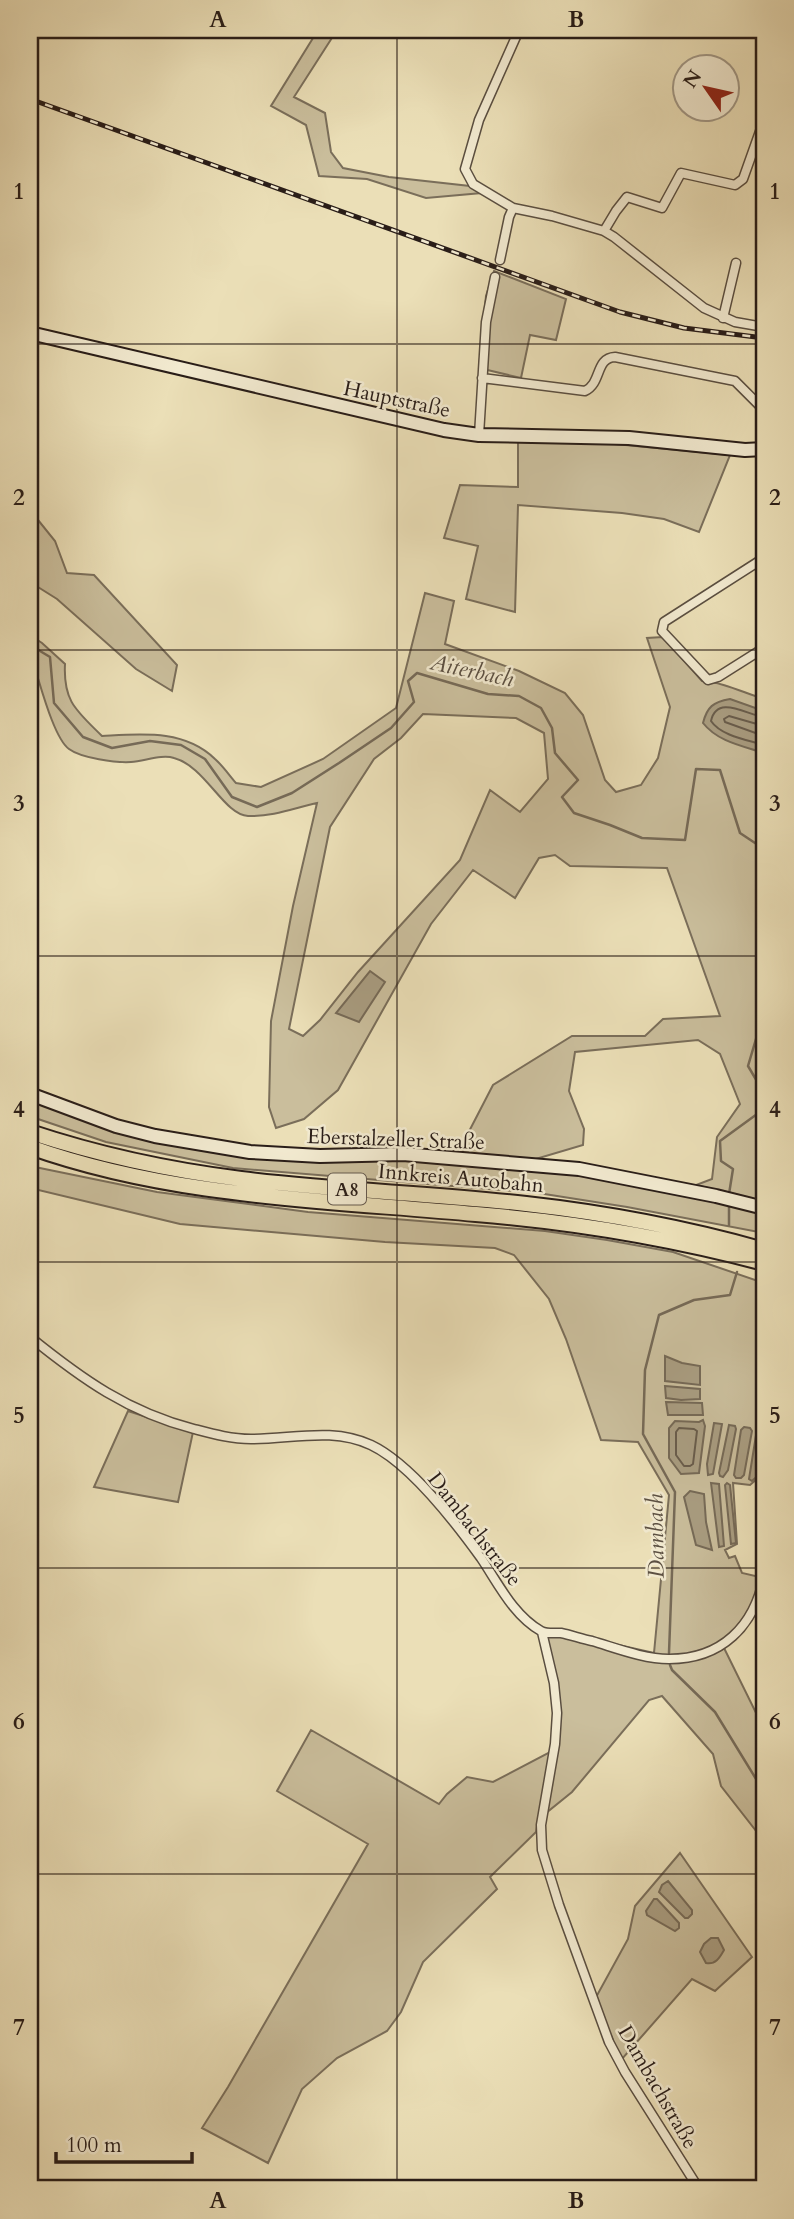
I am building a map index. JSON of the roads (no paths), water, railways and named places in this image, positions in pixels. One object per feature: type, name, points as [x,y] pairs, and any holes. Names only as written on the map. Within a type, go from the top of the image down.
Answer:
[{"type":"highway","name":"Innkreis Autobahn","points":[[30,1132],[104,1154],[190,1172],[287,1184],[471,1198],[579,1210],[677,1228],[764,1250]]},
{"type":"highway","name":"Innkreis Autobahn","points":[[30,1147],[121,1174],[191,1187],[569,1224],[665,1240],[764,1264]]},
{"type":"street","points":[[519,30],[479,120],[466,169],[473,184],[513,208],[604,231],[654,267],[697,303],[723,318],[764,327]]},
{"type":"street","points":[[604,231],[627,197],[662,208],[681,173],[735,185],[740,183],[764,120]]},
{"type":"street","points":[[500,260],[513,208]]},
{"type":"street","points":[[723,318],[736,263]]},
{"type":"street","points":[[479,435],[487,313],[495,277]]},
{"type":"street","name":"Hauptstraße","points":[[30,333],[413,424],[479,435],[629,438],[745,450],[764,449]]},
{"type":"street","points":[[482,378],[585,391],[594,384],[602,362],[606,358],[615,357],[735,381],[764,410]]},
{"type":"street","points":[[764,558],[664,622],[662,631],[708,680],[718,677],[764,648]]},
{"type":"street","name":"Eberstalzeller Straße","points":[[30,1094],[116,1126],[155,1136],[250,1152],[320,1156],[403,1154],[579,1168],[764,1208]]},
{"type":"street","name":"Dambachstraße","points":[[30,1337],[68,1368],[155,1418],[232,1438],[341,1435],[382,1451],[400,1465],[446,1513],[510,1603],[542,1632],[554,1683],[557,1713],[555,1744],[541,1825],[542,1850],[609,2042],[699,2189]]},
{"type":"street","points":[[542,1632],[563,1634],[668,1659],[686,1657],[704,1652],[741,1630],[751,1616],[761,1593],[764,1577]]},
{"type":"water","points":[[730,699],[764,711],[764,753],[723,739],[703,723],[712,706]]},
{"type":"water","points":[[370,971],[385,982],[359,1022],[336,1013]]},
{"type":"water","points":[[665,1356],[700,1366],[700,1385],[665,1381]]},
{"type":"water","points":[[665,1386],[700,1389],[700,1399],[666,1398]]},
{"type":"water","points":[[666,1402],[702,1403],[703,1415],[668,1415]]},
{"type":"water","points":[[703,1420],[705,1426],[699,1473],[681,1474],[669,1458],[669,1428],[675,1421]]},
{"type":"water","points":[[714,1423],[722,1424],[713,1474],[708,1475],[707,1464]]},
{"type":"water","points":[[729,1425],[735,1426],[736,1429],[728,1470],[723,1477],[719,1473]]},
{"type":"water","points":[[744,1427],[752,1431],[744,1475],[736,1478],[734,1475],[741,1430]]},
{"type":"water","points":[[757,1429],[764,1430],[764,1470],[752,1481],[749,1479]]},
{"type":"water","points":[[711,1483],[719,1484],[724,1546],[719,1547]]},
{"type":"water","points":[[725,1485],[730,1485],[736,1543],[731,1544]]},
{"type":"water","points":[[690,1491],[704,1494],[712,1550],[696,1545],[684,1497]]},
{"type":"water","points":[[668,1881],[692,1910],[688,1918],[659,1892],[662,1885]]},
{"type":"water","points":[[654,1899],[679,1923],[679,1928],[675,1931],[647,1915],[646,1911]]},
{"type":"water","points":[[711,1938],[718,1938],[724,1950],[715,1962],[706,1963],[700,1952]]},
{"type":"waterway","name":"Aiterbach","points":[[30,645],[50,657],[54,703],[83,737],[112,748],[150,741],[181,745],[205,759],[232,797],[257,807],[292,793],[391,728],[414,702],[408,681],[417,673],[488,694],[519,696],[541,708],[552,728],[555,753],[578,780],[562,797],[574,813],[642,838],[685,840],[696,769],[720,770],[740,833],[764,849]]},
{"type":"waterway","name":"Dambach","points":[[764,1012],[748,1066],[764,1093]]},
{"type":"waterway","name":"Dambach","points":[[729,1194],[733,1169],[721,1161],[720,1141],[764,1109]]},
{"type":"waterway","name":"Dambach","points":[[729,1204],[729,1225]]},
{"type":"waterway","name":"Dambach","points":[[669,1653],[675,1492],[643,1434],[645,1370],[659,1315],[694,1300],[730,1295],[737,1272]]},
{"type":"waterway","name":"Dambach","points":[[670,1665],[715,1712],[764,1792]]},
{"type":"railway","points":[[30,99],[620,312],[684,328],[764,338]]}]
